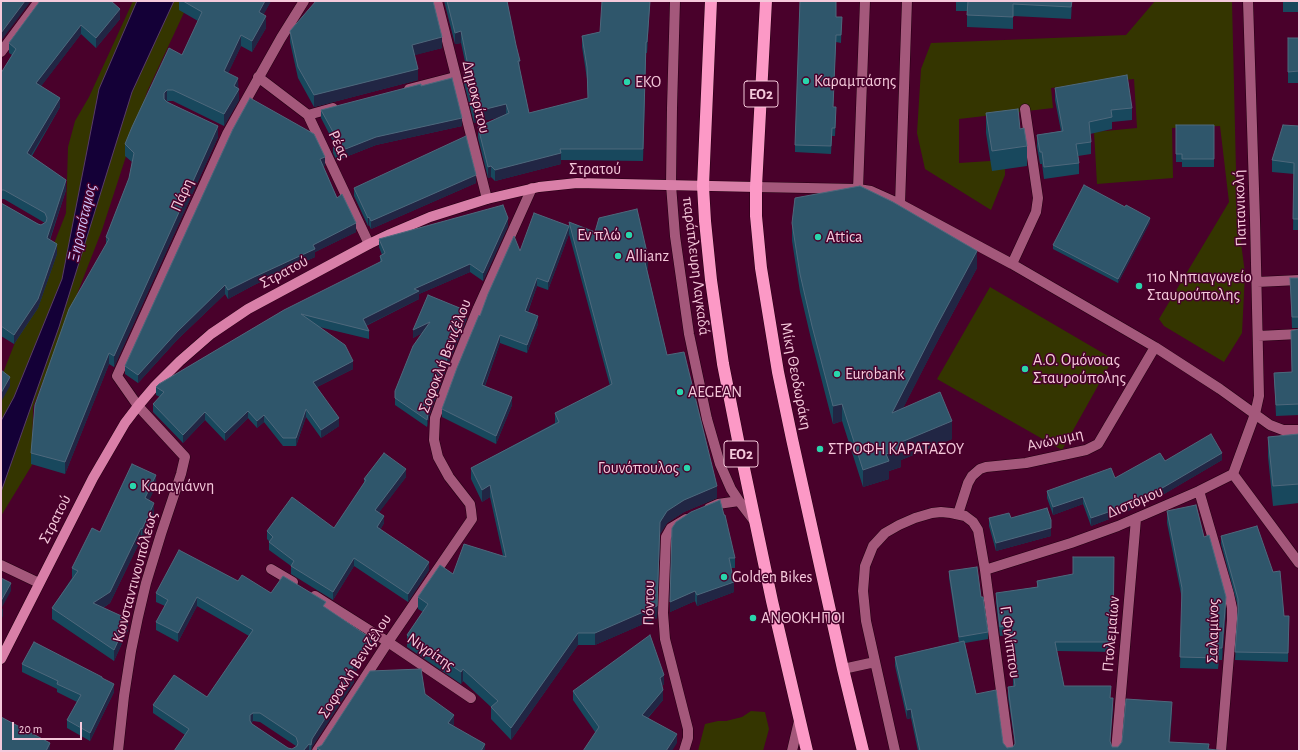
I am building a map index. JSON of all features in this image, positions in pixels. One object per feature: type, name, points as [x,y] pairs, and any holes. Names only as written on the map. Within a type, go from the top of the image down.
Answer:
[{"type":"highway","name":"ΕΟ2","points":[[711,1],[703,186],[707,250],[722,364],[755,522],[807,751]]},
{"type":"highway","name":"Μίκη Θεοδωράκη","points":[[766,1],[756,187],[756,216],[761,268],[778,372],[843,669],[863,751]]},
{"type":"main road","name":"Στρατού","points":[[1,659],[92,478],[115,439],[138,406],[180,361],[227,322],[277,293],[369,244],[430,217],[487,199],[532,188],[556,184],[578,183],[756,187]]},
{"type":"street","points":[[1,52],[39,1]]},
{"type":"street","name":"Πάρη","points":[[138,406],[117,376],[223,132],[304,1]]},
{"type":"street","name":"Δημοκρίτου","points":[[437,1],[487,199]]},
{"type":"street","name":"παράπλευρη Λαγκαδά","points":[[675,1],[671,185],[675,236],[691,342],[713,444],[725,477],[739,501],[755,522]]},
{"type":"street","points":[[858,189],[865,1]]},
{"type":"street","points":[[900,204],[907,1]]},
{"type":"street","name":"Παπανικολή","points":[[1248,1],[1258,336],[1259,396],[1255,414]]},
{"type":"street","name":"Ρέας","points":[[258,77],[308,115],[369,244]]},
{"type":"street","points":[[396,92],[455,77]]},
{"type":"street","points":[[308,115],[345,105]]},
{"type":"street","points":[[1012,264],[1036,212],[1038,198],[1025,109]]},
{"type":"street","points":[[756,187],[858,189],[871,192],[900,204],[1012,264],[1155,347],[1220,389],[1270,425],[1283,430],[1299,430]]},
{"type":"street","name":"Σοφοκλή Βενιζέλου","points":[[317,751],[388,642],[472,519],[470,504],[449,477],[438,457],[434,440],[435,418],[475,316],[532,188]]},
{"type":"street","points":[[1257,282],[1299,280]]},
{"type":"street","points":[[1258,336],[1299,334]]},
{"type":"street","name":"Ανώνυμη","points":[[958,514],[968,484],[972,476],[980,469],[986,467],[1026,463],[1086,450],[1098,444],[1155,347]]},
{"type":"street","name":"Κωνσταντινουπόλεως","points":[[118,751],[125,688],[138,617],[150,569],[181,474],[185,456],[138,406]]},
{"type":"street","points":[[1255,414],[1233,474],[1299,563]]},
{"type":"street","name":"Διστόμου","points":[[985,570],[1071,543],[1136,519],[1233,474]]},
{"type":"street","name":"Σαλαμίνος","points":[[1199,490],[1232,608],[1221,751]]},
{"type":"street","name":"Πόντου","points":[[684,751],[688,738],[688,729],[664,639],[663,629],[667,534],[671,528],[697,513],[718,504],[739,501]]},
{"type":"street","points":[[896,751],[868,635],[863,591],[865,566],[873,546],[885,533],[899,525],[915,518],[936,513],[951,512],[958,514]]},
{"type":"street","name":"Γ. Φιλίππου","points":[[958,514],[965,516],[974,522],[980,538],[1009,751]]},
{"type":"street","name":"Πτολεμαίων","points":[[1116,751],[1136,519]]},
{"type":"street","points":[[1,565],[39,583]]},
{"type":"street","name":"Νιγρίτης","points":[[271,569],[388,642],[471,698]]},
{"type":"street","points":[[843,669],[874,662]]},
{"type":"street","points":[[792,751],[800,719]]},
{"type":"shaded area","points":[[133,1],[197,1],[188,4],[147,92],[102,230],[33,407],[32,465],[1,516],[1,378],[66,213],[68,147],[75,121],[89,97]]},
{"type":"shaded area","points":[[1155,1],[1232,1],[1237,213],[1245,273],[1242,333],[1224,362],[1164,326],[1159,319],[1229,202],[1220,126],[1172,128],[1173,178],[1097,184],[1094,132],[1137,128],[1134,79],[1051,88],[1053,108],[959,119],[959,163],[1005,160],[1005,175],[991,210],[925,169],[917,133],[921,69],[931,43],[1126,35]]},
{"type":"shaded area","name":"Α.Ο. Ομόνοιας Σταυρούπολης","points":[[990,287],[1113,359],[1062,450],[937,379]]},
{"type":"shaded area","points":[[751,711],[765,712],[769,729],[763,751],[698,751],[705,724],[742,717]]},
{"type":"water","name":"Ξηροπόταμος","points":[[137,1],[174,1],[132,92],[59,327],[1,492],[1,421],[14,397],[62,279],[99,89]]},
{"type":"building","points":[[1,1],[25,1],[1,33]]},
{"type":"building","points":[[40,1],[111,1],[120,9],[96,38],[81,25],[36,83],[60,98],[27,153],[66,180],[47,238],[57,244],[38,299],[14,335],[1,326],[1,203],[41,225],[46,222],[47,218],[45,213],[4,190],[1,190],[1,73],[16,49],[9,43]]},
{"type":"building","points":[[183,1],[265,1],[259,12],[266,16],[252,41],[241,35],[224,71],[238,78],[234,86],[239,89],[224,114],[173,90],[167,90],[164,93],[164,99],[167,102],[218,126],[114,356],[109,353],[65,462],[31,453],[35,405],[69,309],[109,239],[106,237],[129,178],[134,153],[125,144],[169,48],[182,55],[202,12]]},
{"type":"building","points":[[316,1],[433,1],[442,37],[412,45],[418,69],[314,95],[298,67],[290,31]]},
{"type":"building","points":[[447,1],[507,1],[529,113],[588,98],[587,67],[582,36],[600,32],[602,1],[650,1],[646,42],[643,149],[560,149],[561,153],[495,170],[491,166],[488,167],[478,127],[509,113],[506,104],[474,112],[464,72],[469,71],[461,31],[455,33]]},
{"type":"building","points":[[800,1],[836,1],[836,17],[842,17],[841,35],[836,35],[833,107],[836,107],[835,128],[832,128],[831,146],[795,145]]},
{"type":"building","points":[[968,1],[1072,1],[1071,7],[1013,4],[1013,17],[967,15]]},
{"type":"building","points":[[1288,38],[1299,38],[1299,71],[1288,72]]},
{"type":"building","points":[[1127,75],[1132,108],[1111,110],[1112,117],[1089,122],[1091,142],[1076,144],[1079,163],[1044,167],[1042,152],[1040,152],[1037,135],[1063,131],[1055,88]]},
{"type":"building","points":[[452,78],[462,118],[376,137],[343,150],[321,110],[421,84],[421,86]]},
{"type":"building","points":[[250,98],[314,134],[325,157],[320,159],[337,198],[342,194],[356,223],[313,245],[315,249],[228,290],[225,285],[177,332],[138,375],[125,366],[233,129]]},
{"type":"building","points":[[1018,109],[1020,129],[1024,128],[1027,146],[992,151],[986,113]]},
{"type":"building","points":[[1176,125],[1214,125],[1214,159],[1182,159],[1182,154],[1176,154]]},
{"type":"building","points":[[1283,125],[1299,126],[1299,219],[1293,219],[1294,163],[1272,160]]},
{"type":"building","points":[[466,136],[476,175],[371,221],[369,217],[368,218],[354,188]]},
{"type":"building","points":[[333,145],[342,150],[337,153]]},
{"type":"building","points":[[1084,185],[1125,207],[1126,205],[1150,218],[1118,279],[1053,245]]},
{"type":"building","points":[[860,186],[893,202],[977,251],[892,413],[940,392],[952,421],[899,443],[901,450],[886,454],[889,461],[863,470],[842,404],[833,406],[800,274],[792,223],[795,198]]},
{"type":"building","points":[[503,205],[508,218],[483,273],[470,264],[414,289],[419,291],[363,319],[369,331],[301,314],[345,345],[353,361],[313,382],[339,418],[321,430],[306,409],[296,438],[283,438],[264,415],[257,421],[248,411],[225,433],[205,412],[183,435],[153,404],[164,392],[156,387],[159,384],[284,310],[382,261],[380,256],[385,253],[379,239]]},
{"type":"building","points":[[637,209],[648,257],[644,258],[667,355],[684,352],[717,486],[684,500],[667,511],[660,522],[657,606],[595,633],[578,633],[511,728],[491,707],[498,701],[463,669],[461,672],[407,635],[428,604],[418,597],[440,565],[453,574],[464,544],[506,557],[490,485],[482,490],[471,468],[559,422],[555,413],[612,384],[569,222],[595,232],[599,218]]},
{"type":"building","points":[[534,213],[569,226],[548,282],[537,278],[525,311],[538,316],[527,345],[500,335],[482,385],[512,397],[496,436],[442,409],[479,315],[480,316],[488,294],[514,236],[520,251]]},
{"type":"building","points":[[1290,278],[1299,278],[1299,317],[1292,317]]},
{"type":"building","points":[[428,295],[467,311],[445,364],[429,408],[427,420],[395,398],[395,391],[413,346],[430,322],[413,330]]},
{"type":"building","points":[[1299,329],[1299,404],[1276,405],[1274,373],[1292,372],[1291,331]]},
{"type":"building","points":[[1,370],[10,377],[1,393]]},
{"type":"building","points":[[1211,434],[1222,453],[1164,487],[1117,509],[1091,518],[1083,497],[1053,507],[1047,491],[1111,468],[1115,478],[1160,453],[1165,461]]},
{"type":"building","points":[[1299,434],[1299,484],[1273,486],[1268,437]]},
{"type":"building","points":[[384,453],[406,469],[375,510],[384,516],[377,527],[429,562],[408,594],[354,558],[333,592],[291,566],[294,561],[269,542],[273,537],[267,531],[292,497],[334,528],[366,480],[364,479]]},
{"type":"building","points":[[132,464],[156,475],[145,498],[154,503],[110,592],[93,603],[128,619],[114,650],[52,608],[78,571],[72,568],[92,528],[100,532]]},
{"type":"building","points":[[720,500],[735,558],[729,558],[734,582],[697,595],[695,591],[670,602],[672,528],[676,522],[691,512]]},
{"type":"building","points":[[1196,505],[1204,537],[1209,535],[1226,597],[1222,648],[1219,648],[1218,658],[1180,657],[1182,588],[1167,511]]},
{"type":"building","points":[[1047,508],[1051,520],[1051,528],[996,543],[989,518],[1009,513],[1011,518]]},
{"type":"building","points":[[1257,526],[1273,572],[1280,571],[1284,616],[1289,616],[1288,653],[1235,652],[1238,599],[1221,536]]},
{"type":"building","points":[[179,550],[238,581],[242,575],[271,593],[283,576],[326,602],[323,606],[372,639],[349,673],[354,673],[312,739],[311,745],[309,744],[303,751],[174,751],[189,729],[153,705],[174,675],[207,697],[253,630],[197,597],[178,633],[156,622],[168,600],[156,593]],"holes":[[[253,713],[260,713],[296,737],[298,743],[297,746],[292,749],[288,748],[252,724],[250,721],[250,715]]]},
{"type":"building","points":[[1073,557],[1114,557],[1113,642],[1055,642],[1064,686],[1111,686],[1110,698],[1113,698],[1110,741],[1112,747],[1118,747],[1122,742],[1126,699],[1172,702],[1169,742],[1209,744],[1208,749],[1226,751],[920,751],[911,709],[907,710],[895,657],[964,641],[976,694],[996,690],[1003,743],[1007,748],[1013,747],[1015,741],[1008,687],[1015,686],[1013,671],[1016,671],[1009,625],[1000,627],[996,593],[1038,587],[1037,581],[1073,574]]},
{"type":"building","points":[[977,567],[988,632],[959,637],[949,571]]},
{"type":"building","points":[[1,578],[11,583],[1,601]]},
{"type":"building","points":[[650,635],[664,675],[660,678],[663,690],[642,715],[677,734],[666,751],[583,751],[599,727],[573,691]]},
{"type":"building","points":[[34,642],[114,684],[90,733],[67,720],[81,695],[57,684],[58,681],[22,664]]},
{"type":"building","points":[[421,669],[425,694],[454,715],[448,723],[485,744],[481,751],[322,751],[317,748],[322,745],[370,671]]},
{"type":"building","points":[[1,717],[50,743],[46,751],[1,751]]},
{"type":"place","name":"Καραμπάσης","points":[[806,81]]},
{"type":"place","name":"EKO","points":[[627,82]]},
{"type":"place","name":"Εν πλώ","points":[[629,235]]},
{"type":"place","name":"Attica","points":[[818,237]]},
{"type":"place","name":"Allianz","points":[[618,256]]},
{"type":"place","name":"11ο Νηπιαγωγείο Σταυρούπολης","points":[[1139,286]]},
{"type":"place","name":"Α.Ο. Ομόνοιας Σταυρούπολης","points":[[1025,369]]},
{"type":"place","name":"Eurobank","points":[[837,374]]},
{"type":"place","name":"AEGEAN","points":[[680,392]]},
{"type":"place","name":"ΣΤΡΟΦΗ ΚΑΡΑΤΑΣΟΥ","points":[[820,449]]},
{"type":"place","name":"Γουνόπουλος","points":[[687,468]]},
{"type":"place","name":"Καραγιάννη","points":[[133,486]]},
{"type":"place","name":"Golden Bikes","points":[[724,577]]},
{"type":"place","name":"ΑΝΘΟΚΗΠΟΙ","points":[[753,618]]}]
